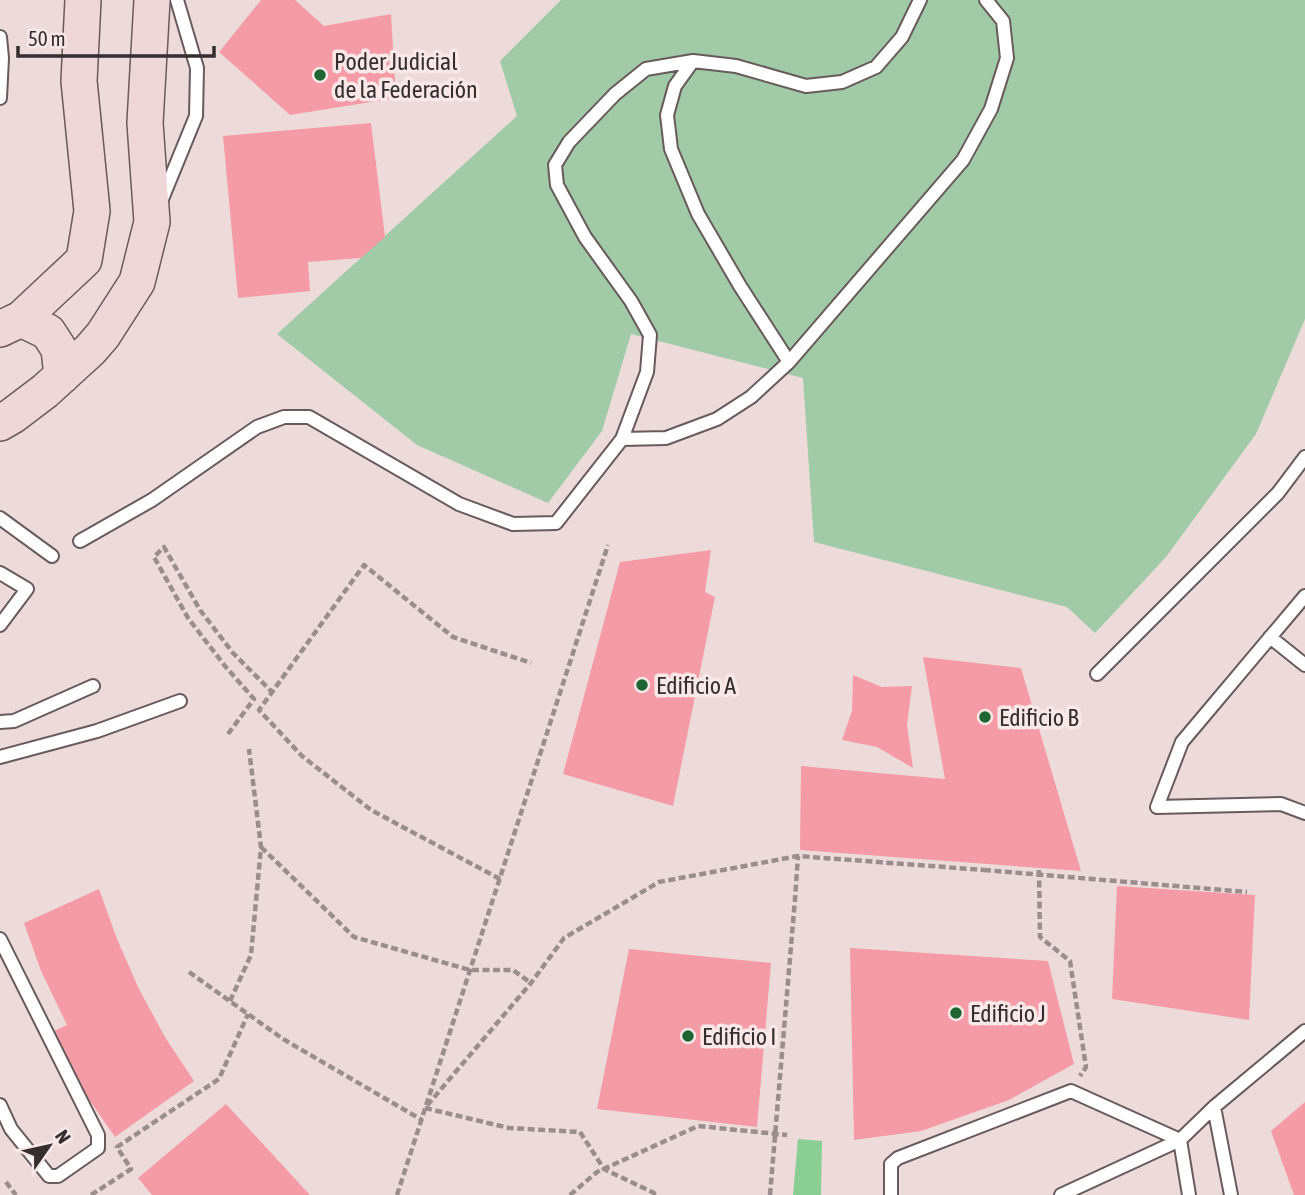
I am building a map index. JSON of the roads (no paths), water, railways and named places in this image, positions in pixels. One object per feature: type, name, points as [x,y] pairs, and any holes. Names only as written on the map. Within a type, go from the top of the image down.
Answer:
[{"type":"street","points":[[11,324],[84,260],[92,211],[79,81],[83,0]]},
{"type":"street","points":[[0,423],[45,391],[103,335],[137,282],[152,222],[145,124],[152,0]]},
{"type":"street","points":[[11,324],[48,332],[59,349],[62,376]]},
{"type":"lane","points":[[152,222],[196,116],[197,68],[177,0]]},
{"type":"lane","points":[[80,541],[152,500],[257,427],[284,417],[309,417],[458,504],[513,524],[556,523],[622,439],[648,372],[650,335],[631,301],[585,237],[557,186],[555,165],[569,142],[615,94],[646,69],[693,61],[736,66],[806,86],[842,82],[876,66],[902,37],[920,0]]},
{"type":"lane","points":[[622,439],[666,438],[717,419],[751,397],[789,362],[963,160],[991,109],[1007,58],[1003,21],[986,0]]},
{"type":"lane","points":[[0,37],[0,98]]},
{"type":"lane","points":[[693,61],[675,86],[667,115],[671,149],[698,215],[789,362]]},
{"type":"lane","points":[[1097,674],[1278,493],[1305,457]]},
{"type":"lane","points":[[0,518],[52,556]]},
{"type":"lane","points":[[0,573],[27,589],[0,625]]},
{"type":"lane","points":[[1305,596],[1182,741],[1157,807],[1281,804],[1305,813]]},
{"type":"lane","points":[[1270,637],[1305,665]]},
{"type":"lane","points":[[0,722],[14,721],[93,686]]},
{"type":"lane","points":[[0,757],[97,731],[180,701]]},
{"type":"lane","points":[[0,939],[97,1135],[98,1148],[58,1176],[50,1176],[10,1129],[0,1105]]},
{"type":"lane","points":[[1061,1195],[1180,1140],[1214,1107],[1305,1031]]},
{"type":"lane","points":[[891,1195],[891,1164],[898,1158],[1071,1091],[1180,1140]]},
{"type":"lane","points":[[1214,1107],[1231,1195]]},
{"type":"lane","points":[[1180,1140],[1189,1195]]},
{"type":"place","name":"Poder Judicial de la Federación","points":[[320,75]]},
{"type":"place","name":"Edificio A","points":[[642,685]]},
{"type":"place","name":"Edificio B","points":[[985,717]]},
{"type":"place","name":"Edificio J","points":[[956,1013]]},
{"type":"place","name":"Edificio I","points":[[688,1036]]}]
